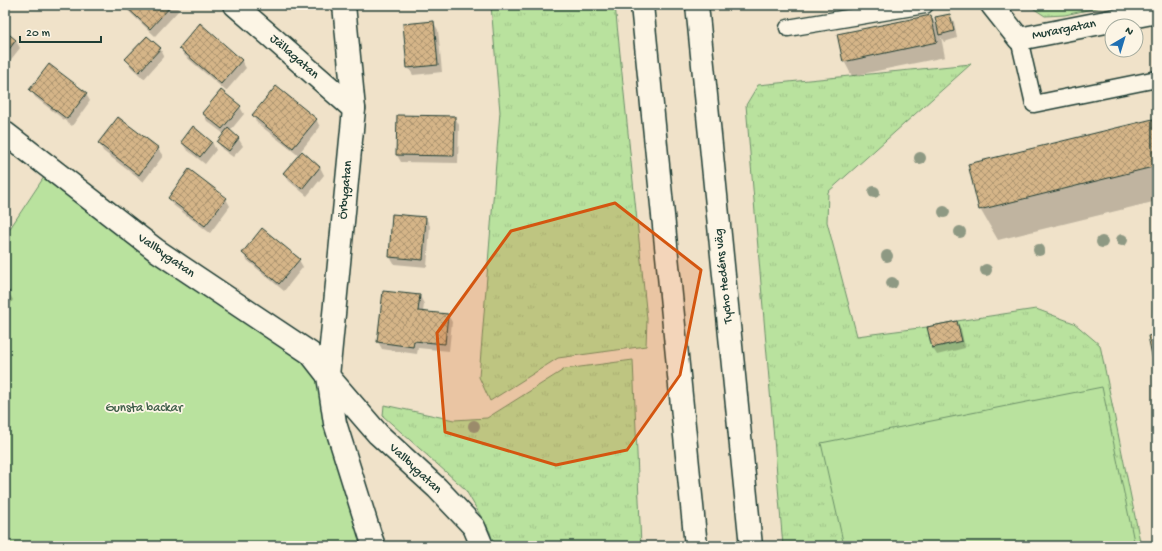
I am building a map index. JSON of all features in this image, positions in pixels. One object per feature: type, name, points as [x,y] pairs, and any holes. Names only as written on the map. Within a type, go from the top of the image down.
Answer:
[{"type":"street","name":"Jällagatan","points":[[235,5],[354,109]]},
{"type":"street","name":"Örbygatan","points":[[328,376],[354,109],[344,5]]},
{"type":"street","points":[[642,5],[696,546]]},
{"type":"street","name":"Tycho Hedéns väg","points":[[697,5],[751,546]]},
{"type":"street","points":[[992,5],[1019,39]]},
{"type":"street","name":"Murargatan","points":[[1019,39],[1157,12]]},
{"type":"street","name":"Vallbygatan","points":[[5,133],[156,250],[310,353],[378,434],[437,488],[474,527],[482,546]]},
{"type":"street","name":"Vallbygatan","points":[[328,376],[335,423],[370,538],[374,546]]},
{"type":"lane","points":[[788,28],[925,5]]},
{"type":"lane","points":[[1019,39],[1034,104],[1157,79]]},
{"type":"highlighted area","points":[[615,203],[701,270],[680,375],[627,450],[556,465],[445,432],[437,333],[511,231]]},
{"type":"green space","points":[[491,5],[615,5],[647,319],[646,346],[558,358],[490,401],[479,377],[500,112]]},
{"type":"green space","points":[[1028,5],[1110,5],[1065,15],[1045,16]]},
{"type":"green space","points":[[971,64],[828,192],[827,222],[857,336],[927,327],[1036,309],[1074,323],[1100,345],[1141,546],[783,546],[746,105],[758,85]]},
{"type":"green space","name":"Gunsta backar","points":[[50,168],[310,353],[374,546],[5,546],[5,236]]},
{"type":"green space","points":[[633,360],[641,546],[494,546],[490,532],[465,489],[383,416],[384,405],[454,420],[487,418],[565,369]]},
{"type":"green space","points":[[1102,387],[1135,546],[844,546],[821,443]]},
{"type":"building","points":[[124,5],[172,5],[150,29]]},
{"type":"building","points":[[950,14],[954,31],[939,35],[935,17]]},
{"type":"building","points":[[931,15],[937,42],[843,62],[837,34]]},
{"type":"building","points":[[434,21],[438,65],[407,68],[403,24]]},
{"type":"building","points":[[200,23],[242,60],[221,84],[179,48]]},
{"type":"building","points":[[5,31],[16,40],[5,55]]},
{"type":"building","points":[[147,36],[161,48],[139,72],[125,59]]},
{"type":"building","points":[[49,64],[87,93],[67,119],[29,90]]},
{"type":"building","points":[[276,86],[317,119],[293,148],[252,115]]},
{"type":"building","points":[[221,90],[241,106],[222,129],[202,113]]},
{"type":"building","points":[[397,115],[455,116],[454,156],[396,155]]},
{"type":"building","points":[[118,117],[159,148],[139,175],[98,143]]},
{"type":"building","points":[[1157,118],[1157,166],[979,210],[968,164]]},
{"type":"building","points":[[193,126],[212,142],[200,157],[181,142]]},
{"type":"building","points":[[228,128],[239,138],[229,151],[217,142]]},
{"type":"building","points":[[302,151],[320,167],[302,189],[283,173]]},
{"type":"building","points":[[189,169],[227,198],[205,226],[168,198]]},
{"type":"building","points":[[392,214],[426,217],[423,260],[389,257]]},
{"type":"building","points":[[262,228],[300,259],[279,284],[242,253]]},
{"type":"building","points":[[5,288],[10,292],[5,299]]},
{"type":"building","points":[[383,291],[420,295],[418,311],[448,314],[445,344],[414,341],[413,347],[377,342]]},
{"type":"building","points":[[957,321],[962,341],[932,348],[927,327]]},
{"type":"building","points":[[1157,334],[1157,380],[1148,336]]}]
